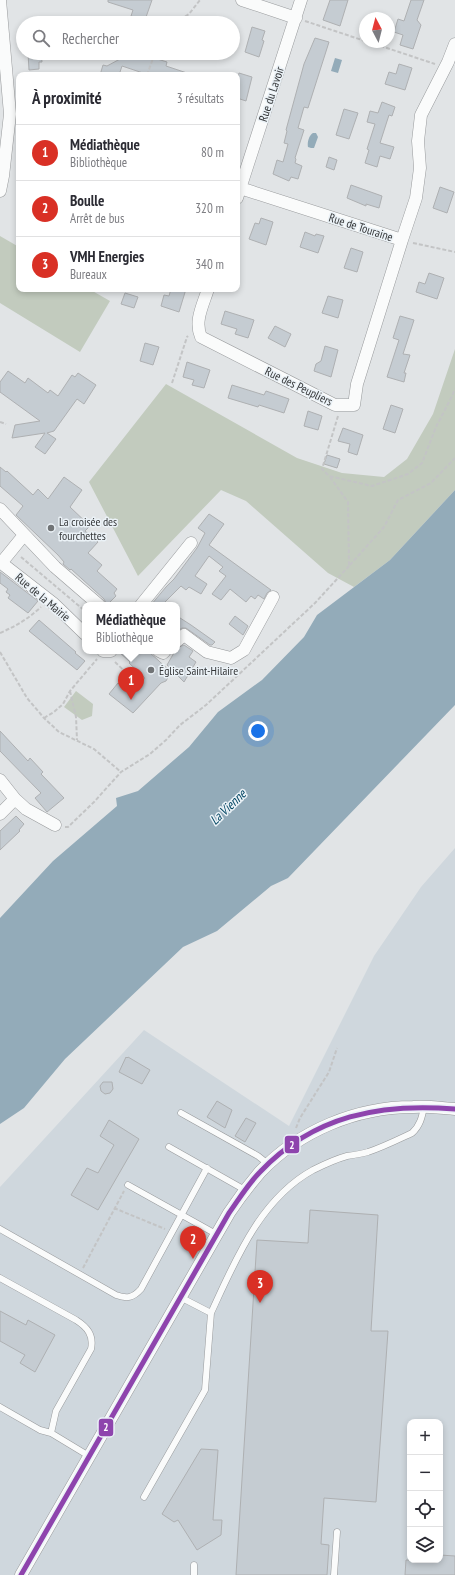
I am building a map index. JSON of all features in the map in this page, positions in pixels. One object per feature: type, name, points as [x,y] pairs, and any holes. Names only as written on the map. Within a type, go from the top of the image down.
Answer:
[{"type":"street","points":[[242,0],[296,18]]},
{"type":"street","name":"Rue du Lavoir","points":[[240,185],[301,0]]},
{"type":"street","points":[[0,4],[15,115],[0,191]]},
{"type":"street","name":"Rue de Touraine","points":[[240,192],[402,240],[416,198],[420,168],[418,141],[421,115],[455,44]]},
{"type":"street","name":"Rue des Peupliers","points":[[198,330],[201,337],[335,405],[354,405],[357,384],[402,240]]},
{"type":"street","points":[[198,330],[198,321],[207,292]]},
{"type":"street","points":[[0,509],[56,567],[96,602]]},
{"type":"street","points":[[1,562],[24,535]]},
{"type":"street","points":[[143,602],[191,544]]},
{"type":"street","name":"Rue de la Mairie","points":[[1,562],[48,599],[82,631]]},
{"type":"street","points":[[180,638],[184,635],[207,652],[231,658],[244,650],[273,597]]},
{"type":"street","points":[[0,780],[26,809],[55,826]]},
{"type":"street","points":[[0,814],[16,799]]},
{"type":"street","points":[[21,1575],[229,1212],[245,1190],[268,1164],[297,1141],[333,1123],[357,1114],[384,1109],[413,1107],[455,1109]]},
{"type":"lane","points":[[144,1497],[205,1390],[211,1313],[229,1273],[251,1234],[272,1203],[292,1184],[314,1170],[345,1157],[367,1152],[412,1132],[421,1121],[424,1107]]},
{"type":"lane","points":[[181,1113],[258,1156],[268,1164]]},
{"type":"lane","points":[[169,1147],[245,1190]]},
{"type":"lane","points":[[0,1229],[116,1295],[130,1298],[141,1289],[207,1168]]},
{"type":"lane","points":[[128,1185],[216,1234]]},
{"type":"lane","points":[[0,1278],[76,1320],[86,1327],[93,1342],[91,1349],[56,1411],[51,1433]]},
{"type":"lane","points":[[180,1297],[211,1313]]},
{"type":"lane","points":[[0,1408],[40,1430],[51,1433],[89,1456]]},
{"type":"lane","points":[[334,1575],[338,1532]]},
{"type":"lane","points":[[194,1565],[194,1575]]},
{"type":"path","points":[[186,16],[200,0]]},
{"type":"path","points":[[296,18],[359,39]]},
{"type":"path","points":[[387,48],[445,67]]},
{"type":"path","points":[[148,72],[152,60]]},
{"type":"path","points":[[402,240],[455,252]]},
{"type":"path","points":[[172,383],[187,337],[198,330]]},
{"type":"path","points":[[329,476],[372,486],[408,474],[422,463],[436,427],[455,389]]},
{"type":"path","points":[[342,405],[322,469],[348,502],[349,566]]},
{"type":"path","points":[[0,422],[6,424]]},
{"type":"path","points":[[55,826],[62,828],[68,827],[94,802],[120,772],[150,754],[180,725],[206,705],[315,604],[384,527],[398,500],[431,483],[455,458]]},
{"type":"path","points":[[12,549],[82,608]]},
{"type":"path","points":[[0,633],[17,626],[27,619],[48,599]]},
{"type":"path","points":[[0,652],[27,698],[44,718],[59,732],[94,749],[120,772]]},
{"type":"path","points":[[44,718],[63,704],[70,690],[100,654]]},
{"type":"path","points":[[106,654],[136,682]]},
{"type":"path","points":[[70,690],[76,717],[77,740]]},
{"type":"path","points":[[297,1141],[296,1126],[329,1072],[337,1048]]},
{"type":"path","points":[[80,1274],[114,1208],[128,1185]]},
{"type":"path","points":[[114,1208],[172,1232]]},
{"type":"shaded area","points":[[0,236],[16,245],[16,292],[94,292],[110,301],[80,352],[0,303]]},
{"type":"shaded area","points":[[455,349],[455,490],[390,560],[354,587],[328,573],[246,501],[221,490],[138,576],[89,482],[166,384],[297,458],[342,473],[384,477],[407,459],[433,414]]},
{"type":"shaded area","points":[[76,691],[93,704],[92,716],[82,720],[64,707]]},
{"type":"shaded area","points":[[455,848],[455,1575],[0,1575],[0,1187],[144,1030],[289,1126],[374,956],[421,887]]},
{"type":"water","points":[[335,58],[342,60],[338,73],[331,71]]},
{"type":"water","points":[[313,133],[316,133],[318,137],[314,148],[311,148],[308,147],[308,143],[309,137]]},
{"type":"water","name":"La Vienne","points":[[455,490],[455,705],[288,878],[271,886],[217,931],[183,947],[65,1059],[24,1108],[0,1124],[0,918],[53,861],[117,806],[116,798],[138,791],[189,747],[218,712],[262,680],[304,637],[317,615],[390,560]]},
{"type":"building","points":[[108,0],[152,0],[146,16],[131,16],[133,10],[108,2]]},
{"type":"building","points":[[330,0],[348,0],[340,26],[323,20]]},
{"type":"building","points":[[411,0],[424,0],[417,20],[421,25],[413,49],[400,45],[403,35],[395,32],[398,19],[404,21]]},
{"type":"building","points":[[252,27],[265,31],[262,40],[264,41],[259,57],[245,52]]},
{"type":"building","points":[[315,38],[329,42],[308,108],[304,107],[298,128],[304,130],[295,158],[295,163],[302,166],[298,179],[291,177],[289,181],[273,174],[277,160],[283,162],[288,144],[284,143],[286,130],[304,64]]},
{"type":"building","points":[[28,60],[42,60],[42,62],[39,62],[39,69],[29,70]]},
{"type":"building","points":[[118,60],[161,60],[167,62],[166,66],[184,72],[140,72],[122,66],[120,72],[101,72],[103,65],[107,66]]},
{"type":"building","points":[[399,64],[412,68],[405,90],[385,84],[389,72],[396,74]]},
{"type":"building","points":[[240,73],[252,77],[246,101],[240,99]]},
{"type":"building","points":[[382,102],[395,107],[392,116],[389,115],[380,143],[394,147],[390,159],[380,156],[377,167],[365,163],[369,150],[367,149],[375,124],[367,122],[370,111],[378,113]]},
{"type":"building","points":[[344,109],[358,113],[349,139],[336,135]]},
{"type":"building","points":[[329,157],[337,160],[334,170],[326,167]]},
{"type":"building","points":[[351,185],[382,196],[379,208],[366,204],[366,206],[347,198]]},
{"type":"building","points":[[440,187],[454,192],[447,213],[433,208]]},
{"type":"building","points":[[261,218],[273,222],[266,245],[249,239],[255,223],[259,224]]},
{"type":"building","points":[[305,232],[315,236],[316,234],[324,236],[318,253],[300,247]]},
{"type":"building","points":[[351,248],[363,252],[357,272],[344,268]]},
{"type":"building","points":[[429,273],[444,278],[437,299],[416,292],[419,282],[425,284]]},
{"type":"building","points":[[170,292],[185,292],[179,312],[161,306],[164,295],[169,296]]},
{"type":"building","points":[[125,293],[138,297],[134,308],[121,304]]},
{"type":"building","points":[[328,296],[343,300],[338,318],[322,313]]},
{"type":"building","points":[[225,311],[254,320],[248,338],[235,334],[237,329],[221,324]]},
{"type":"building","points":[[400,316],[414,320],[403,354],[410,355],[404,373],[406,373],[404,382],[387,377],[399,340],[393,338]]},
{"type":"building","points":[[275,326],[291,334],[285,347],[268,338]]},
{"type":"building","points":[[145,343],[159,347],[153,365],[140,361]]},
{"type":"building","points":[[325,346],[338,350],[331,377],[314,371],[316,364],[321,361]]},
{"type":"building","points":[[187,362],[210,370],[204,388],[192,385],[194,380],[183,377]]},
{"type":"building","points":[[8,371],[25,383],[28,378],[48,393],[50,390],[58,396],[72,375],[75,377],[78,373],[96,385],[84,404],[77,399],[54,431],[47,433],[56,439],[45,454],[35,447],[45,433],[12,438],[15,425],[40,421],[0,392],[0,382]]},
{"type":"building","points":[[232,385],[264,395],[266,391],[289,399],[284,413],[259,405],[258,407],[228,398]]},
{"type":"building","points":[[391,405],[403,409],[395,433],[383,429]]},
{"type":"building","points":[[308,411],[322,416],[318,430],[304,426]]},
{"type":"building","points":[[343,428],[363,435],[357,455],[348,452],[350,444],[338,441]]},
{"type":"building","points":[[327,455],[340,459],[337,468],[324,464]]},
{"type":"building","points":[[0,467],[6,472],[7,471],[33,495],[38,489],[48,499],[64,477],[82,490],[70,507],[90,526],[85,531],[98,542],[88,553],[102,565],[97,571],[117,589],[114,593],[116,596],[110,602],[106,602],[71,569],[70,570],[63,564],[64,562],[58,555],[16,515],[23,506],[0,486]]},
{"type":"building","points":[[209,514],[224,524],[209,545],[271,590],[267,593],[264,599],[258,595],[255,599],[251,596],[246,602],[230,589],[221,600],[212,594],[226,576],[219,571],[223,567],[209,556],[195,576],[207,584],[201,594],[189,587],[186,590],[181,586],[165,602],[154,602],[174,579],[197,548],[205,533],[198,528]]},
{"type":"building","points":[[0,572],[38,601],[28,613],[8,598],[10,595],[6,592],[8,589],[0,583]]},
{"type":"building","points":[[235,616],[248,626],[243,635],[229,624]]},
{"type":"building","points":[[180,618],[215,642],[210,645],[186,628],[180,629]]},
{"type":"building","points":[[39,620],[85,661],[77,670],[29,631]]},
{"type":"building","points":[[184,645],[193,651],[189,657],[196,662],[184,682],[167,665],[173,654],[180,654],[180,647]]},
{"type":"building","points":[[121,654],[151,654],[171,672],[166,681],[161,683],[133,713],[109,694],[118,683],[130,694],[145,678],[129,663],[130,662]]},
{"type":"building","points":[[0,731],[28,761],[30,758],[43,772],[41,774],[64,798],[47,812],[35,798],[41,793],[0,751]]},
{"type":"building","points":[[16,816],[24,824],[19,830],[20,831],[0,850],[0,831]]},
{"type":"building","points":[[126,1057],[150,1070],[142,1084],[119,1072]]},
{"type":"building","points":[[103,1082],[112,1082],[113,1089],[110,1093],[105,1094],[101,1091],[100,1086]]},
{"type":"building","points":[[217,1101],[232,1110],[225,1128],[207,1117]]},
{"type":"building","points":[[246,1118],[256,1123],[245,1142],[235,1136]]},
{"type":"building","points":[[109,1120],[139,1139],[98,1210],[71,1195],[87,1168],[98,1173],[114,1145],[100,1136]]},
{"type":"building","points":[[310,1210],[378,1215],[371,1331],[388,1331],[376,1502],[324,1498],[321,1544],[329,1545],[327,1575],[236,1575],[257,1240],[308,1243]]},
{"type":"building","points":[[0,1311],[26,1325],[28,1320],[55,1335],[35,1372],[20,1363],[25,1355],[0,1341]]},
{"type":"building","points":[[201,1449],[218,1450],[213,1520],[222,1520],[221,1535],[197,1550],[178,1520],[174,1522],[162,1514]]},
{"type":"building","points":[[443,1555],[455,1556],[455,1575],[405,1575],[406,1560],[407,1563],[443,1563]]},
{"type":"transit line","name":"2","points":[[21,1575],[229,1213],[260,1172],[281,1153],[303,1137],[326,1125],[350,1117],[375,1111],[401,1108],[455,1109]]},
{"type":"place","name":"La croisée des fourchettes","points":[[51,528]]},
{"type":"place","name":"Église Saint-Hilaire","points":[[151,670]]},
{"type":"place","name":"Médiathèque","points":[[131,700]]},
{"type":"place","name":"Boulle","points":[[193,1259]]},
{"type":"place","name":"VMH Energies","points":[[260,1303]]}]
